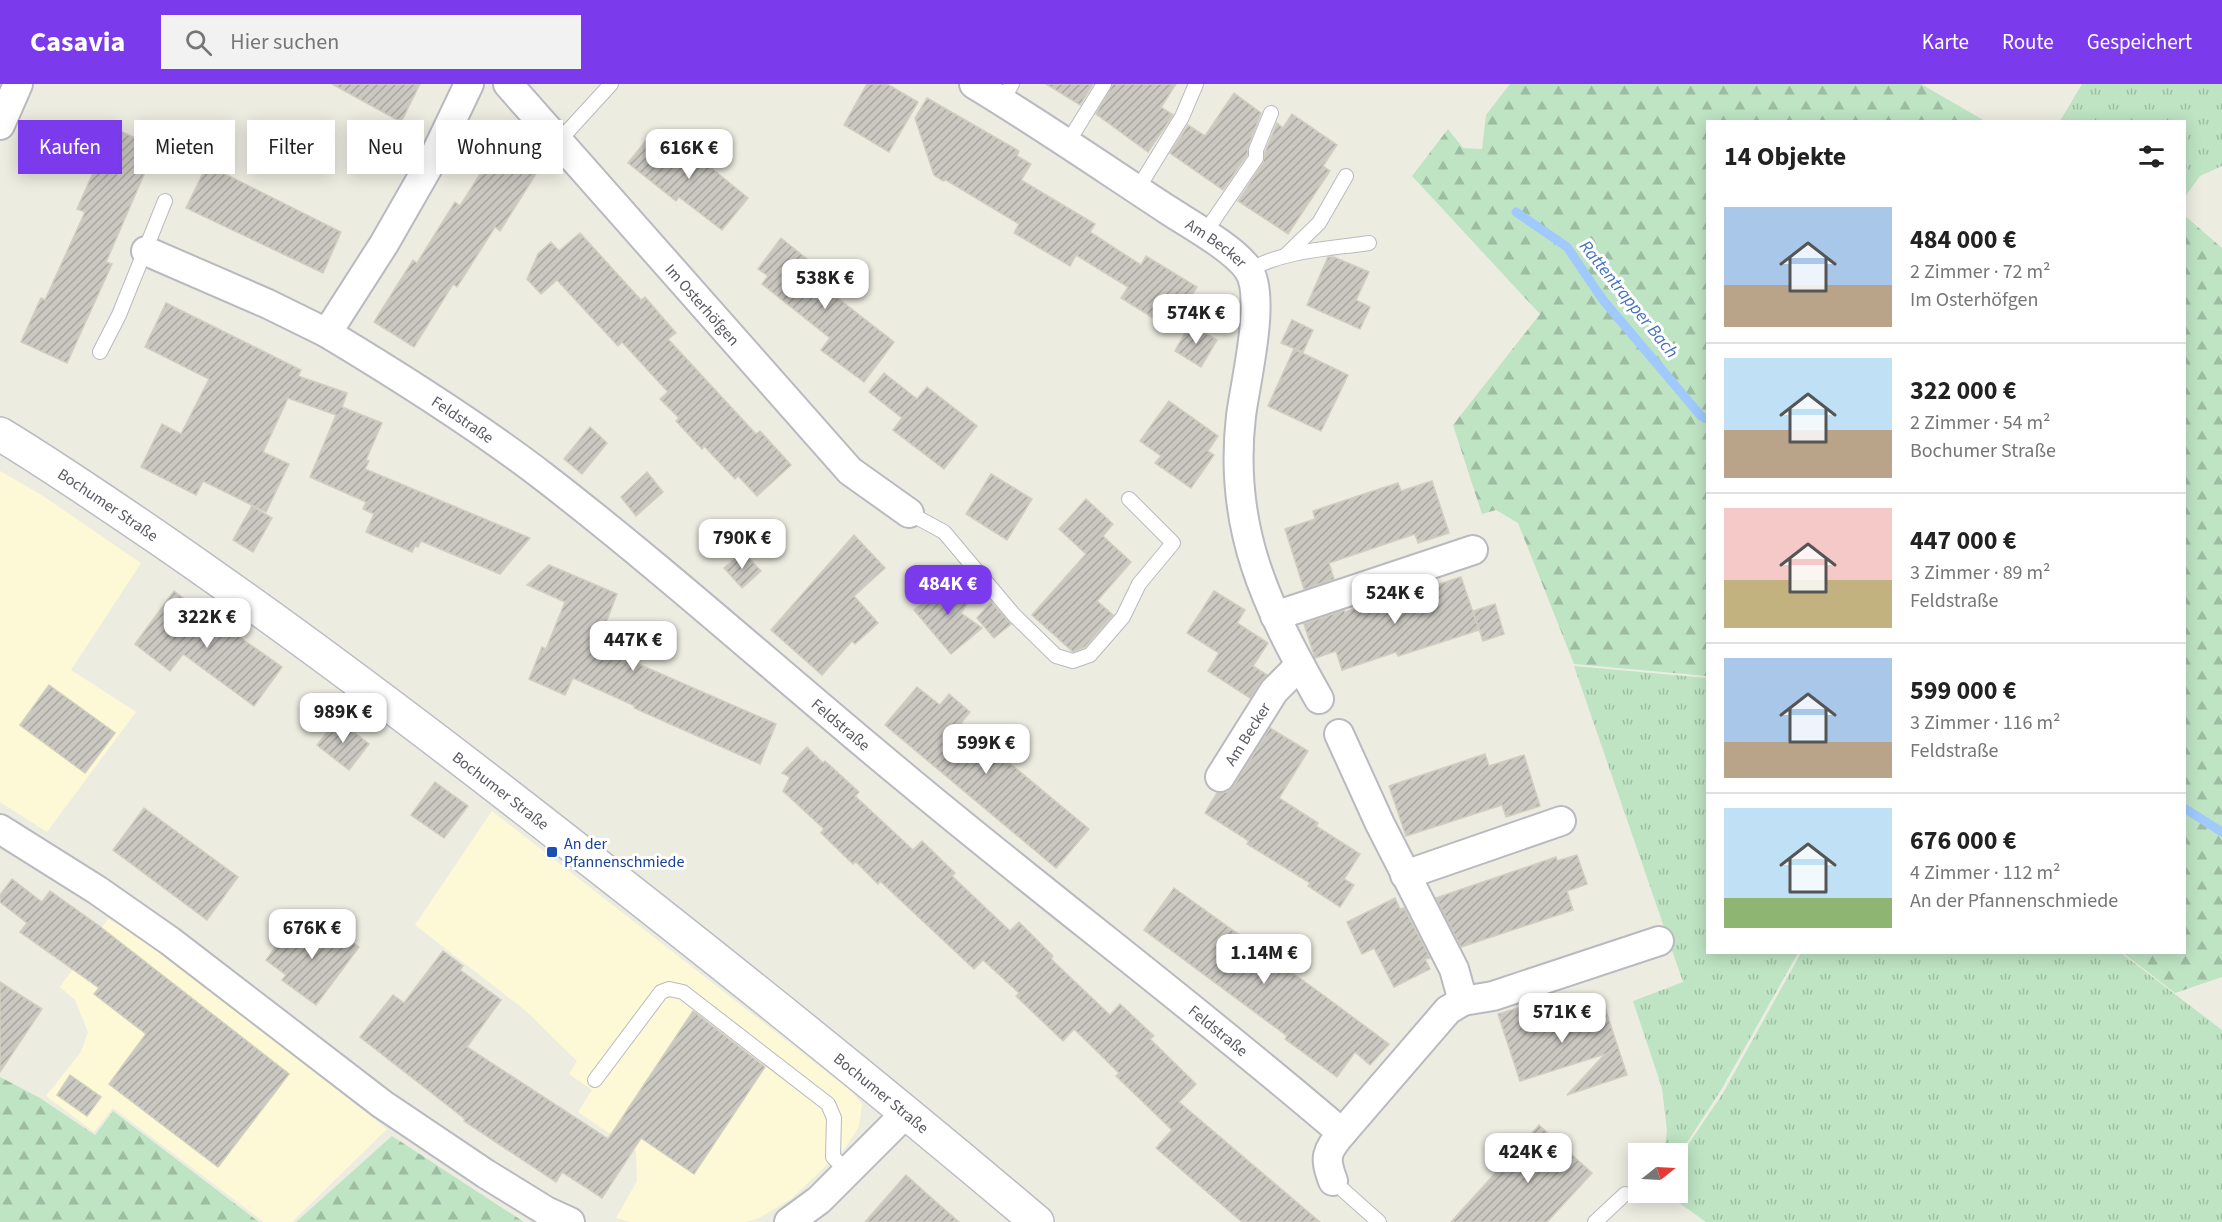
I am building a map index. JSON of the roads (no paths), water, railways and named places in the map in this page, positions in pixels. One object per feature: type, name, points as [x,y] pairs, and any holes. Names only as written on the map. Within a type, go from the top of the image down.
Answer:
[{"type":"main road","name":"Bochumer Straße","points":[[0,434],[88,490],[315,648],[485,776],[756,989],[907,1112],[1036,1222]]},
{"type":"street","points":[[0,125],[18,84]]},
{"type":"street","points":[[327,333],[390,234],[435,155],[470,84]]},
{"type":"street","name":"Im Osterhöfgen","points":[[508,84],[539,120]]},
{"type":"street","name":"Am Becker","points":[[974,84],[1007,92],[1068,142],[1234,255],[1249,270],[1255,287],[1255,327],[1241,419],[1239,489],[1245,529],[1255,567],[1275,616],[1319,699]]},
{"type":"street","name":"Im Osterhöfgen","points":[[563,148],[850,471],[909,513]]},
{"type":"street","name":"Feldstraße","points":[[146,250],[327,333],[470,423],[544,478],[696,600],[815,703],[978,838],[1291,1089],[1342,1133]]},
{"type":"street","points":[[1275,616],[1473,550]]},
{"type":"street","name":"Am Becker","points":[[1220,777],[1274,691],[1300,665]]},
{"type":"street","points":[[1339,734],[1380,824],[1454,969],[1463,1001]]},
{"type":"street","points":[[1406,874],[1561,821]]},
{"type":"street","points":[[0,829],[97,890],[170,941],[382,1104],[486,1174],[546,1211],[570,1222]]},
{"type":"street","points":[[1333,1181],[1327,1166],[1327,1150],[1448,1010],[1463,1001],[1493,996],[1659,941]]},
{"type":"street","points":[[789,1222],[819,1200],[907,1112]]},
{"type":"lane","points":[[563,137],[611,84]]},
{"type":"lane","points":[[1068,142],[1104,84]]},
{"type":"lane","points":[[1137,190],[1182,117],[1196,84]]},
{"type":"lane","points":[[1204,234],[1256,158],[1256,150],[1271,113]]},
{"type":"lane","points":[[1286,255],[1319,223],[1346,176]]},
{"type":"lane","points":[[100,352],[146,250],[165,201]]},
{"type":"lane","points":[[1249,270],[1266,260],[1286,255],[1370,243]]},
{"type":"lane","points":[[909,513],[944,532],[1014,615],[1056,656],[1073,661],[1090,655],[1123,617],[1138,584],[1173,543],[1129,499]]},
{"type":"lane","points":[[595,1080],[661,992],[669,989],[683,992],[828,1104],[834,1118],[833,1157],[848,1172]]},
{"type":"lane","points":[[1333,1181],[1379,1222]]},
{"type":"lane","points":[[1595,1222],[1625,1194]]},
{"type":"waterway","name":"Rattentrapper Bach","points":[[1516,212],[1567,247],[1603,300],[1701,416],[1706,418]]},
{"type":"waterway","name":"Rattentrapper Bach","points":[[2186,809],[2222,832]]},
{"type":"place","name":"An der Pfannenschmiede","points":[[552,852]]}]
